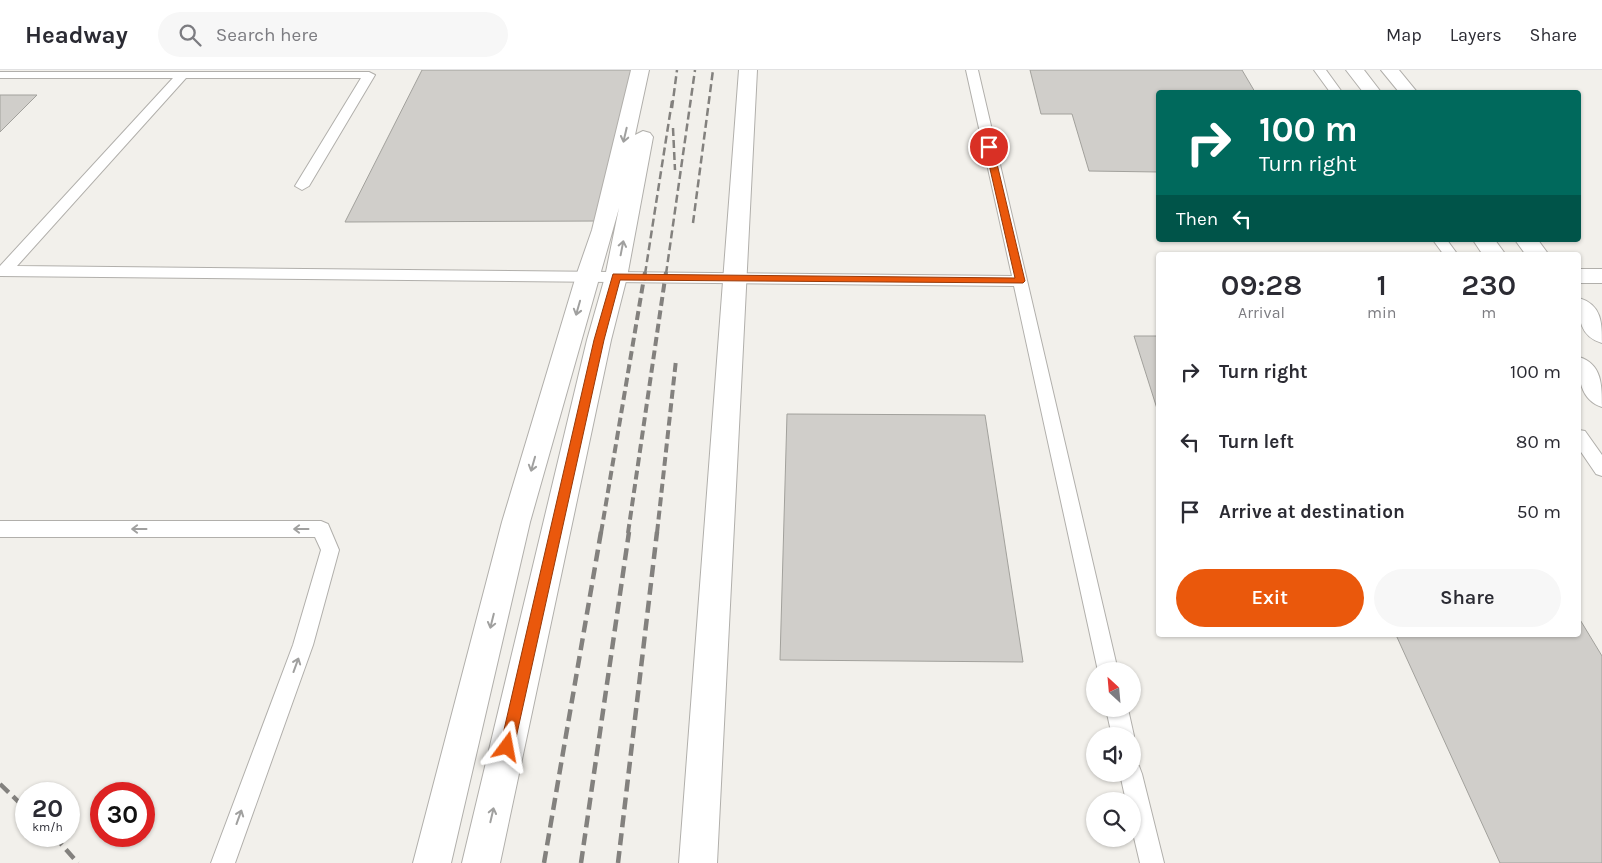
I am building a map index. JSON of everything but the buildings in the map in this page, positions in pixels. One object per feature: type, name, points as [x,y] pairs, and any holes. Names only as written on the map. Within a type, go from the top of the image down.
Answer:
[{"type":"street","points":[[432,863],[516,522],[603,230],[640,70]]},
{"type":"street","points":[[481,863],[597,350],[616,276],[656,70]]},
{"type":"street","points":[[698,863],[748,70]]},
{"type":"street","points":[[1355,70],[1370,90]]},
{"type":"street","points":[[1390,70],[1406,90]]},
{"type":"street","points":[[1528,242],[1536,252]]},
{"type":"street","points":[[1581,276],[1602,276]]},
{"type":"street","points":[[1581,309],[1602,335]]},
{"type":"street","points":[[1581,369],[1602,397]]},
{"type":"lane","points":[[972,70],[1106,662]]},
{"type":"lane","points":[[1320,70],[1335,90]]},
{"type":"lane","points":[[0,75],[181,77],[369,75],[302,186]]},
{"type":"lane","points":[[3,271],[181,77]]},
{"type":"lane","points":[[3,271],[1020,281]]},
{"type":"lane","points":[[1581,439],[1602,469]]},
{"type":"lane","points":[[0,529],[321,529],[330,550],[303,646],[223,863]]},
{"type":"lane","points":[[1133,782],[1152,863]]},
{"type":"railway","points":[[672,108],[677,70]]},
{"type":"railway","points":[[666,274],[695,70]]},
{"type":"railway","points":[[693,223],[713,70]]},
{"type":"railway","points":[[645,274],[672,101]]},
{"type":"railway","points":[[673,128],[675,170]]},
{"type":"railway","points":[[601,533],[645,272]]},
{"type":"railway","points":[[628,533],[666,272]]},
{"type":"railway","points":[[657,533],[676,360]]},
{"type":"railway","points":[[544,863],[601,532]]},
{"type":"railway","points":[[581,863],[629,532]]},
{"type":"railway","points":[[618,863],[657,532]]},
{"type":"railway","points":[[0,784],[15,798]]},
{"type":"railway","points":[[64,847],[78,863]]},
{"type":"route","points":[[507,747],[599,340],[616,276],[1020,281],[989,147]]}]
